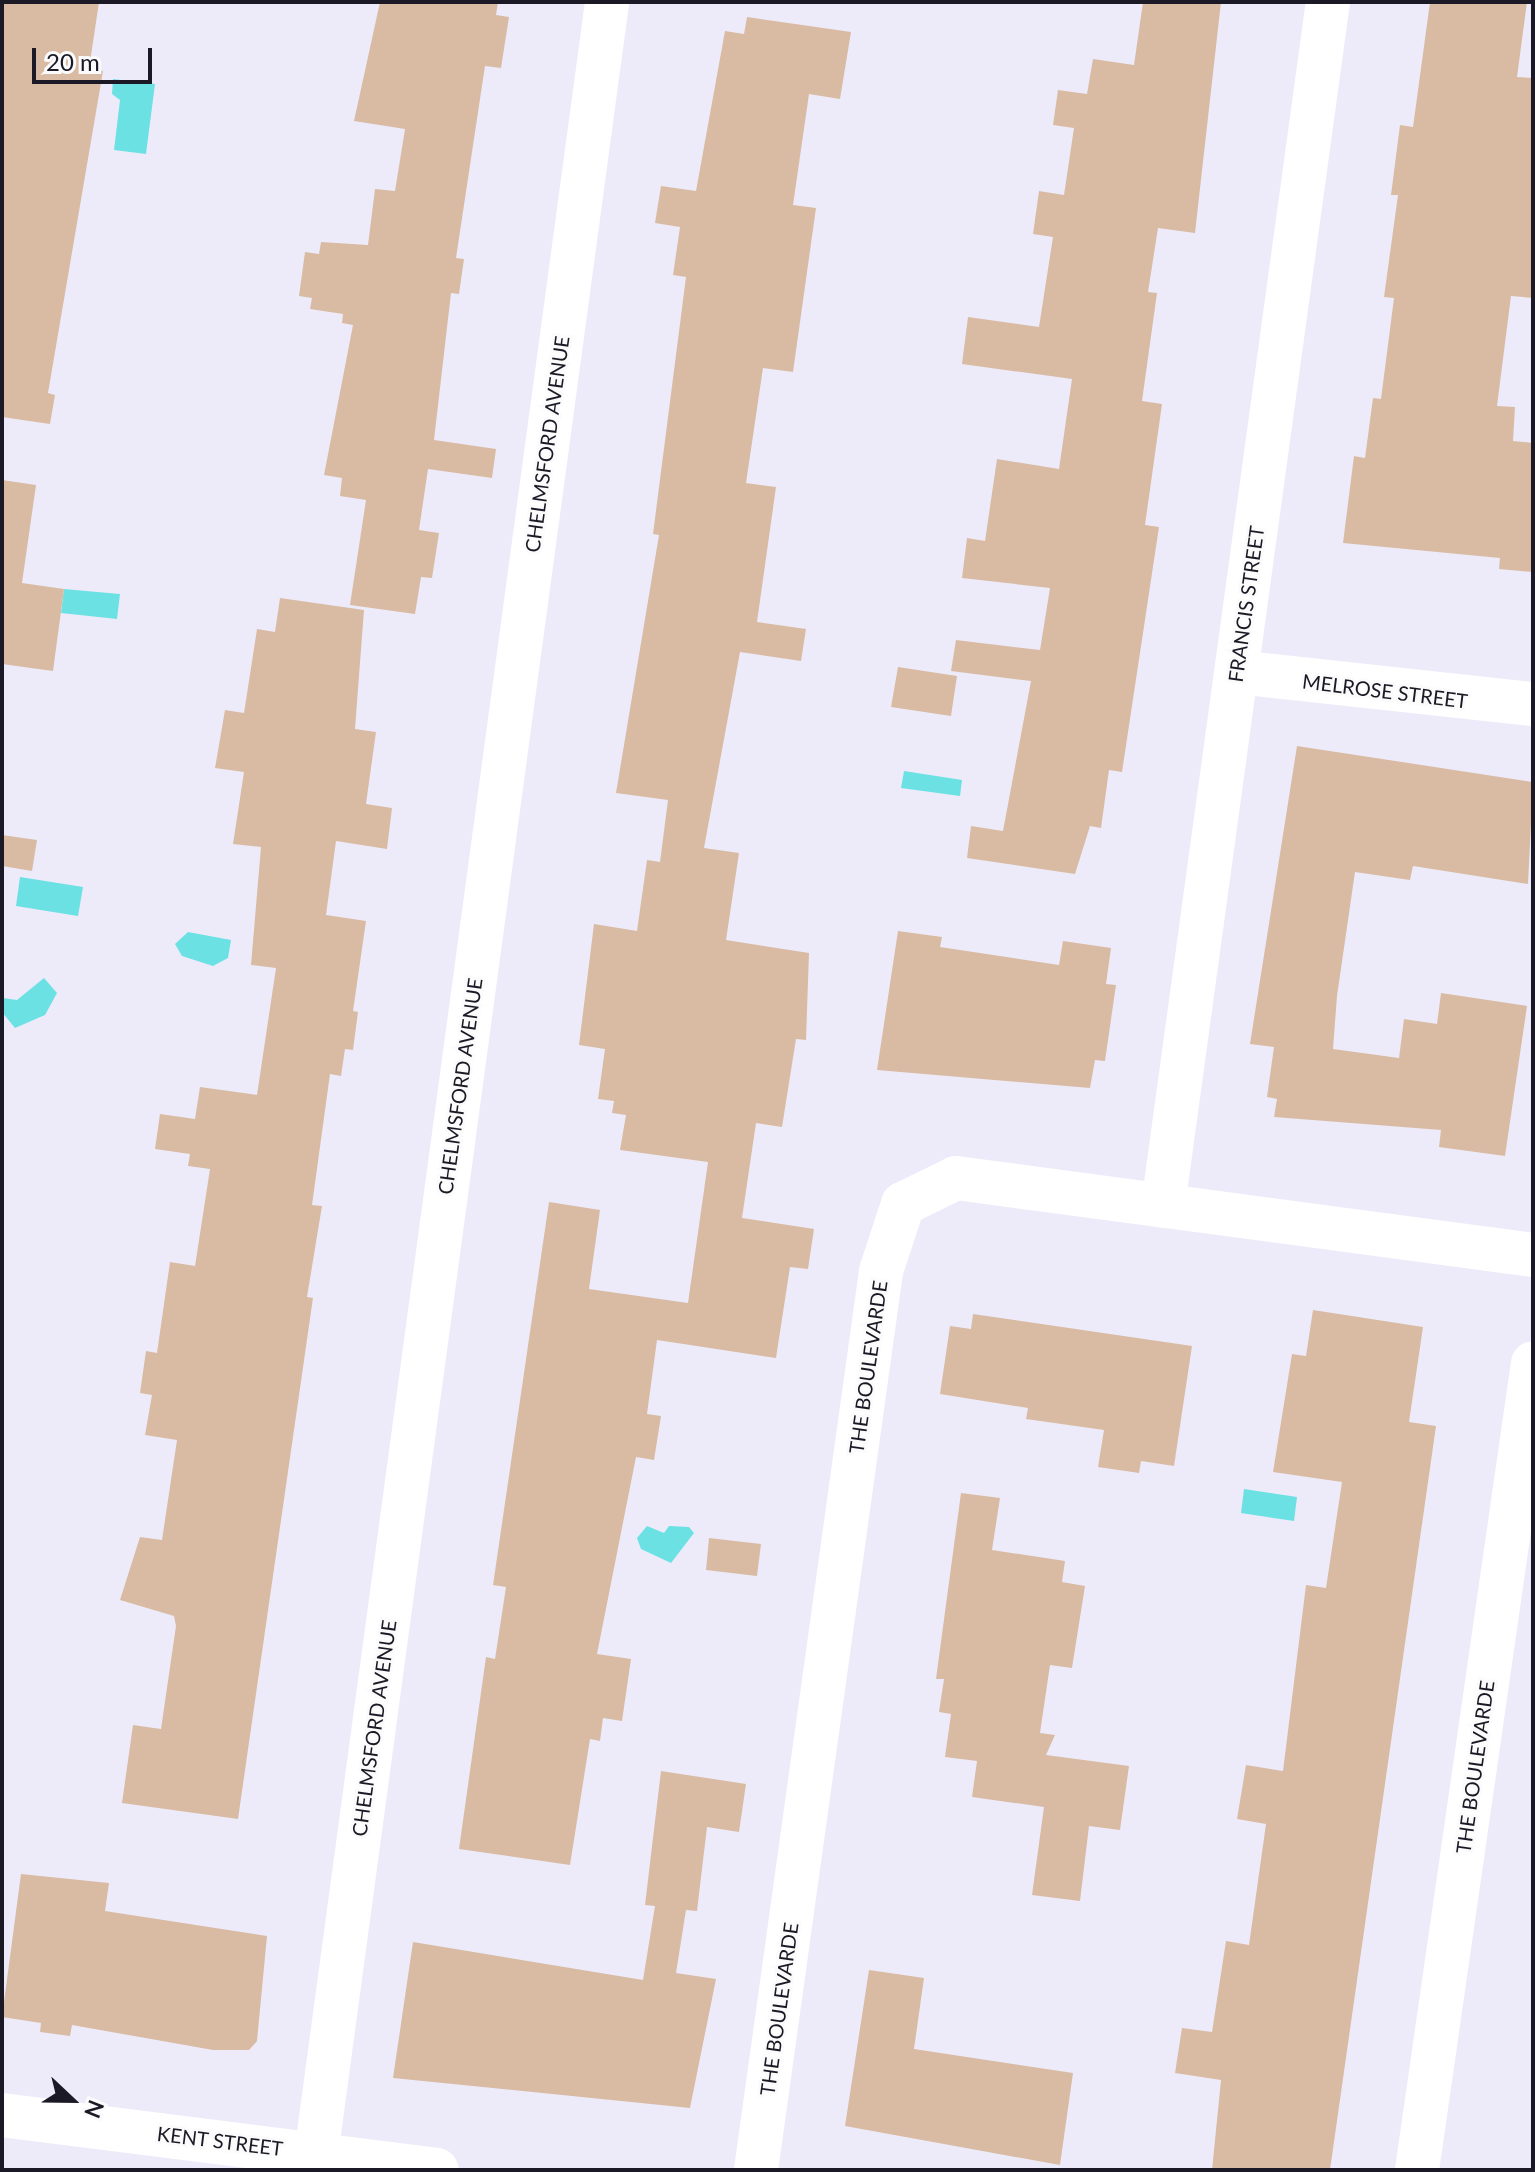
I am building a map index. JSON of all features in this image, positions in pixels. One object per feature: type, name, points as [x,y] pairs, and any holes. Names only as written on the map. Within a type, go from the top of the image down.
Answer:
[{"type":"street","name":"CHELMSFORD AVENUE","points":[[315,2162],[607,2]]},
{"type":"street","name":"FRANCIS STREET","points":[[1163,1206],[1328,2]]},
{"type":"street","name":"MELROSE STREET","points":[[1237,672],[1533,704]]},
{"type":"street","name":"THE BOULEVARDE","points":[[756,2170],[892,1224],[922,1190],[956,1178],[1533,1255]]},
{"type":"street","name":"THE BOULEVARDE","points":[[1417,2170],[1533,1363]]},
{"type":"street","name":"KENT STREET","points":[[2,2115],[315,2162],[437,2170]]},
{"type":"water","points":[[113,79],[155,84],[146,154],[114,150],[120,100],[112,94]]},
{"type":"water","points":[[64,589],[120,594],[117,619],[61,613]]},
{"type":"water","points":[[904,771],[962,780],[960,796],[901,788]]},
{"type":"water","points":[[20,877],[83,887],[78,916],[16,906]]},
{"type":"water","points":[[188,932],[231,940],[228,958],[213,966],[182,956],[175,944]]},
{"type":"water","points":[[44,978],[57,993],[45,1015],[15,1028],[2,1012],[3,998],[17,1000]]},
{"type":"water","points":[[1244,1489],[1297,1497],[1294,1521],[1241,1513]]},
{"type":"water","points":[[647,1526],[664,1533],[669,1526],[689,1527],[694,1533],[671,1563],[641,1549],[637,1538]]},
{"type":"building","points":[[2,2],[99,2],[89,69],[103,71],[48,393],[55,395],[50,424],[2,417]]},
{"type":"building","points":[[380,2],[498,2],[496,15],[509,17],[501,68],[485,66],[456,258],[464,259],[459,294],[451,293],[434,440],[496,449],[492,478],[428,469],[419,530],[439,533],[432,578],[421,577],[415,614],[350,605],[366,500],[340,496],[342,478],[324,475],[353,325],[342,323],[343,314],[310,309],[312,298],[299,296],[305,252],[319,254],[321,242],[368,245],[375,189],[395,191],[405,129],[354,121]]},
{"type":"building","points":[[1143,2],[1221,2],[1195,233],[1158,228],[1148,292],[1157,293],[1142,401],[1162,404],[1145,525],[1159,527],[1122,772],[1109,770],[1101,828],[1090,826],[1075,874],[967,858],[971,826],[1003,831],[1031,681],[951,671],[956,640],[1040,650],[1050,588],[962,578],[967,538],[985,541],[997,459],[1059,469],[1072,379],[962,364],[968,317],[1039,327],[1053,237],[1033,234],[1039,191],[1064,195],[1074,128],[1053,125],[1058,90],[1087,94],[1093,59],[1134,65]]},
{"type":"building","points":[[1430,2],[1527,2],[1517,77],[1533,78],[1533,298],[1511,296],[1497,406],[1515,407],[1513,441],[1533,443],[1533,572],[1499,569],[1500,558],[1343,543],[1354,456],[1365,458],[1373,398],[1381,399],[1394,298],[1384,297],[1398,195],[1391,195],[1400,125],[1413,127]]},
{"type":"building","points":[[747,17],[851,32],[840,99],[809,94],[793,205],[816,208],[793,372],[763,368],[746,483],[776,487],[757,622],[806,629],[801,661],[740,652],[704,848],[739,853],[726,940],[809,953],[806,1040],[796,1039],[782,1127],[756,1123],[742,1218],[814,1229],[808,1269],[790,1267],[776,1358],[657,1340],[647,1414],[661,1416],[654,1460],[636,1457],[597,1654],[631,1659],[622,1721],[603,1718],[600,1741],[590,1739],[570,1865],[459,1849],[486,1657],[495,1659],[506,1587],[493,1585],[549,1202],[600,1210],[589,1289],[688,1303],[708,1162],[620,1150],[626,1115],[612,1113],[614,1101],[598,1099],[605,1049],[579,1045],[594,924],[637,931],[647,860],[660,862],[668,800],[616,793],[659,535],[653,534],[686,277],[673,275],[680,227],[655,223],[661,186],[696,191],[725,31],[744,34]]},
{"type":"building","points":[[2,480],[36,485],[22,583],[64,589],[53,671],[2,664]]},
{"type":"building","points":[[280,598],[364,610],[355,729],[376,732],[366,804],[392,808],[387,849],[336,841],[326,915],[366,921],[353,1011],[358,1012],[353,1050],[345,1049],[341,1076],[330,1074],[312,1205],[322,1206],[307,1297],[313,1298],[238,1819],[122,1803],[133,1725],[161,1729],[176,1626],[174,1616],[120,1600],[140,1537],[162,1540],[177,1440],[145,1435],[152,1395],[140,1393],[146,1351],[157,1353],[170,1262],[195,1266],[210,1169],[188,1166],[190,1154],[155,1149],[160,1114],[195,1119],[200,1087],[257,1095],[276,968],[251,965],[261,847],[233,844],[244,772],[215,768],[225,710],[244,713],[257,629],[275,632]]},
{"type":"building","points":[[898,667],[957,676],[951,716],[891,707]]},
{"type":"building","points":[[1297,746],[1533,782],[1528,884],[1413,866],[1410,880],[1355,872],[1337,996],[1333,1049],[1399,1058],[1404,1019],[1437,1024],[1441,993],[1527,1006],[1505,1156],[1439,1147],[1441,1130],[1274,1117],[1277,1099],[1267,1097],[1274,1047],[1250,1044]]},
{"type":"building","points":[[2,835],[37,840],[32,871],[2,866]]},
{"type":"building","points":[[898,931],[942,937],[940,947],[1059,965],[1063,941],[1111,948],[1106,984],[1116,985],[1105,1061],[1095,1060],[1090,1088],[877,1070]]},
{"type":"building","points":[[1313,1310],[1423,1327],[1409,1422],[1436,1426],[1330,2170],[1212,2170],[1221,2080],[1175,2073],[1182,2028],[1212,2032],[1226,1941],[1249,1945],[1266,1824],[1237,1819],[1246,1765],[1283,1771],[1306,1585],[1326,1588],[1342,1482],[1273,1472],[1292,1354],[1306,1356]]},
{"type":"building","points":[[973,1314],[1192,1346],[1174,1466],[1141,1461],[1139,1473],[1098,1467],[1104,1430],[1026,1419],[1028,1408],[940,1394],[950,1326],[971,1329]]},
{"type":"building","points":[[961,1493],[1000,1498],[992,1550],[1065,1561],[1062,1582],[1085,1586],[1072,1668],[1050,1665],[1040,1733],[1055,1735],[1046,1755],[1129,1766],[1120,1830],[1089,1826],[1080,1901],[1032,1895],[1044,1807],[972,1797],[977,1761],[945,1757],[951,1714],[939,1712],[944,1679],[936,1679]]},
{"type":"building","points":[[709,1538],[761,1544],[757,1576],[706,1570]]},
{"type":"building","points":[[661,1771],[746,1784],[739,1832],[707,1827],[697,1911],[686,1910],[676,1973],[716,1979],[690,2108],[393,2078],[413,1942],[643,1980],[655,1906],[645,1905]]},
{"type":"building","points":[[21,1874],[109,1883],[105,1911],[267,1936],[257,2041],[249,2050],[213,2050],[72,2025],[70,2036],[40,2032],[41,2023],[2,2017]]},
{"type":"building","points":[[869,1970],[924,1978],[914,2049],[1073,2073],[1060,2165],[845,2126]]}]
